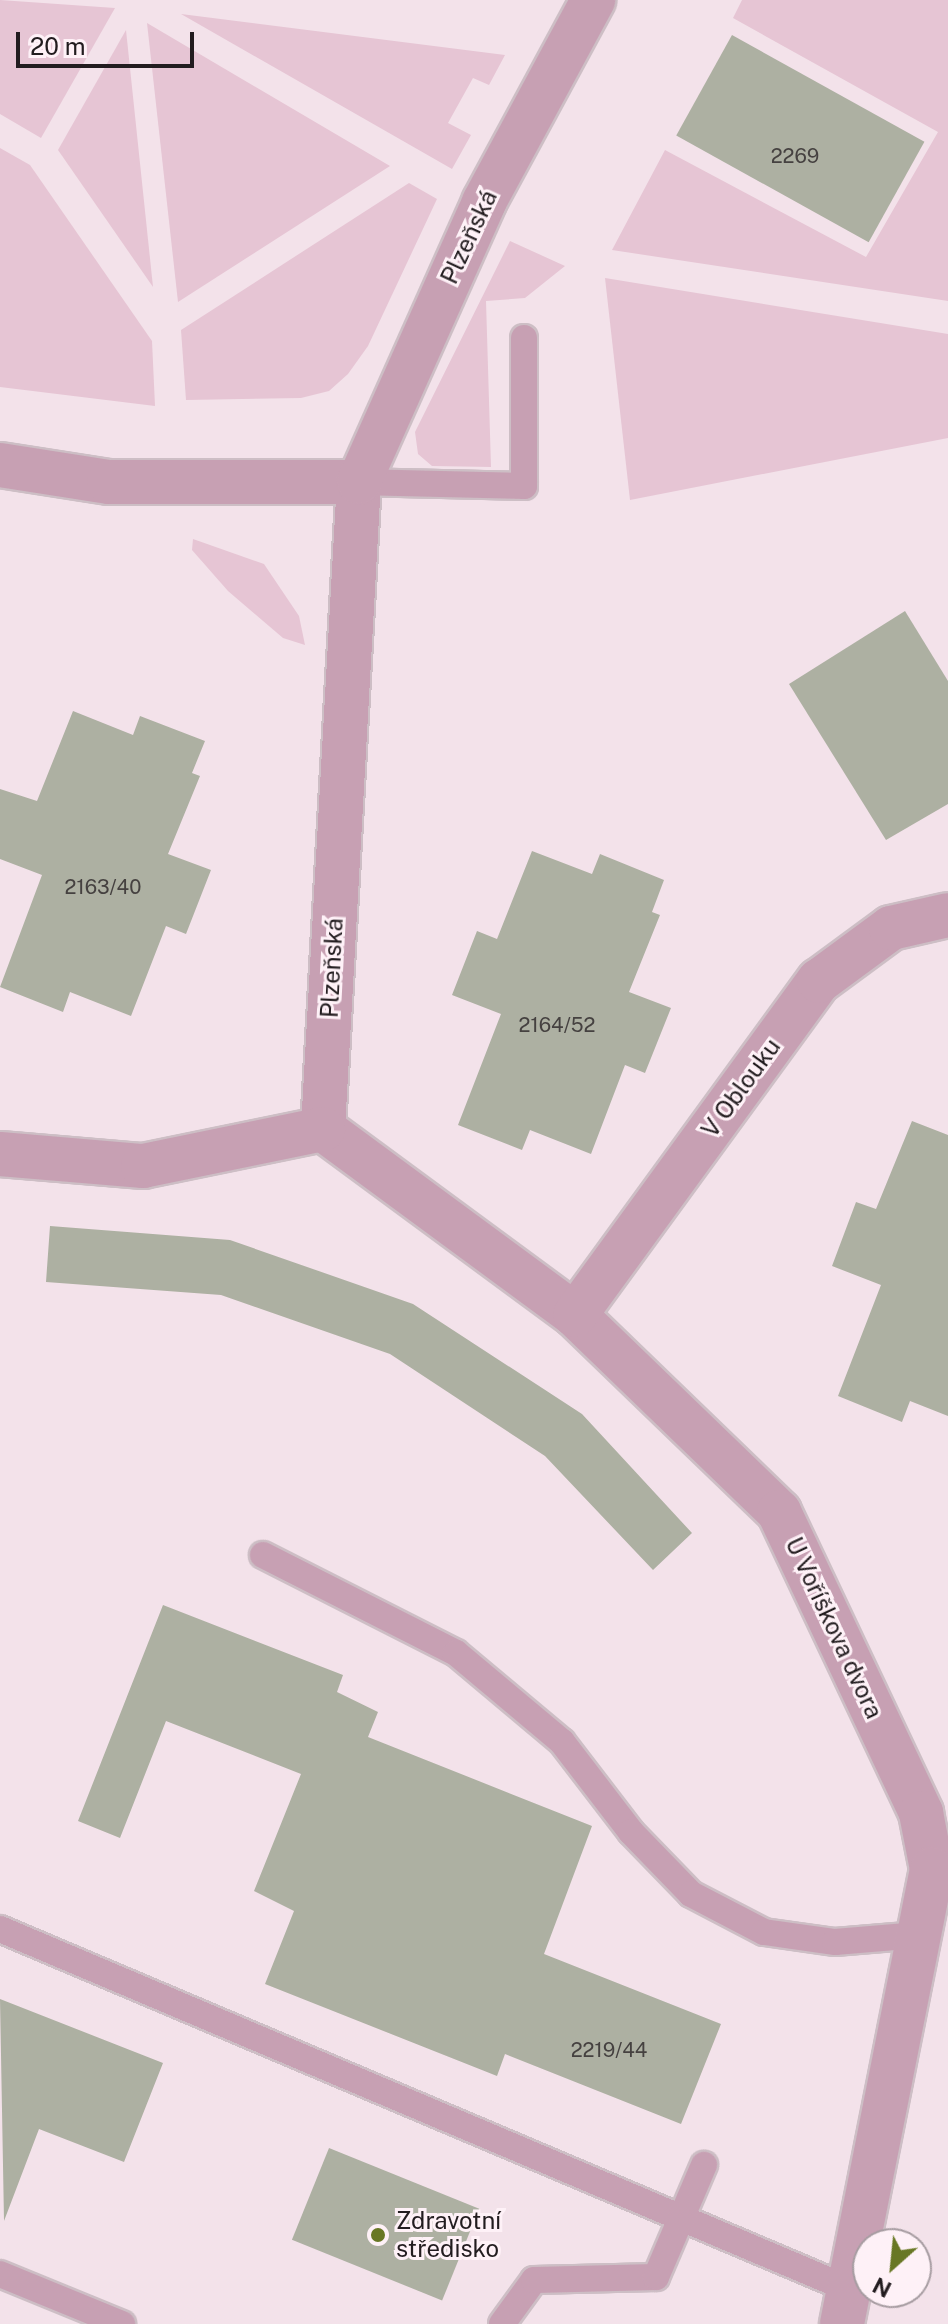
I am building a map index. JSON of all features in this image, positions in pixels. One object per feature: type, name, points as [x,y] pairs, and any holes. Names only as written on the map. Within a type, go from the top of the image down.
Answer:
[{"type":"street","name":"Plzeňská","points":[[323,1129],[359,482],[484,202],[593,0]]},
{"type":"street","points":[[0,465],[109,482],[359,482]]},
{"type":"street","name":"V Oblouku","points":[[575,1315],[819,981],[891,928],[948,915]]},
{"type":"street","points":[[0,1154],[143,1166],[323,1129]]},
{"type":"street","name":"U Voříškova dvora","points":[[323,1129],[575,1315],[779,1512],[921,1813],[940,1873],[919,1935],[846,2307]]},
{"type":"lane","points":[[359,482],[524,486],[524,338]]},
{"type":"lane","points":[[263,1555],[456,1653],[562,1742],[631,1832],[691,1894],[764,1932],[835,1942],[919,1935]]},
{"type":"lane","points":[[0,1929],[681,2216],[846,2307]]},
{"type":"lane","points":[[502,2324],[534,2280],[656,2277],[704,2165]]},
{"type":"lane","points":[[0,2274],[122,2324]]},
{"type":"shaded area","points":[[0,0],[115,8],[41,138],[0,114]]},
{"type":"shaded area","points":[[742,0],[948,0],[948,301],[612,250],[665,150],[866,257],[938,132],[733,18]]},
{"type":"shaded area","points":[[181,14],[505,55],[489,85],[473,78],[448,123],[471,135],[452,169]]},
{"type":"shaded area","points":[[147,23],[390,166],[178,302]]},
{"type":"shaded area","points":[[126,30],[153,287],[58,150]]},
{"type":"shaded area","points":[[0,148],[30,165],[152,341],[155,406],[0,387]]},
{"type":"shaded area","points":[[409,183],[437,199],[368,346],[348,374],[329,391],[301,398],[186,400],[181,330]]},
{"type":"shaded area","points":[[510,241],[565,266],[525,298],[486,301],[491,467],[432,466],[418,454],[415,432]]},
{"type":"shaded area","points":[[605,278],[948,334],[948,438],[630,500]]},
{"type":"shaded area","points":[[193,539],[264,564],[299,616],[305,645],[283,638],[228,591],[192,550]]},
{"type":"building","points":[[732,35],[924,142],[869,242],[676,136]]},
{"type":"building","points":[[905,611],[948,681],[948,804],[886,840],[789,684]]},
{"type":"building","points":[[73,711],[133,735],[140,716],[205,741],[192,773],[200,776],[168,854],[211,870],[186,934],[166,926],[131,1016],[70,992],[63,1012],[0,987],[42,875],[0,859],[0,789],[37,801]]},
{"type":"building","points":[[532,851],[592,874],[600,854],[664,880],[652,912],[660,915],[629,992],[671,1008],[645,1073],[625,1065],[591,1154],[530,1130],[522,1150],[458,1125],[501,1014],[452,995],[477,931],[497,939]]},
{"type":"building","points":[[912,1121],[948,1135],[948,1416],[910,1401],[902,1422],[838,1396],[881,1285],[832,1266],[856,1202],[876,1209]]},
{"type":"building","points":[[50,1226],[230,1240],[413,1304],[582,1414],[692,1533],[653,1570],[545,1456],[390,1354],[221,1295],[46,1282]]},
{"type":"building","points":[[163,1605],[343,1675],[337,1692],[378,1712],[368,1737],[592,1826],[544,1954],[721,2024],[681,2124],[505,2054],[497,2076],[265,1984],[294,1911],[254,1891],[301,1774],[166,1721],[120,1838],[78,1821]]},
{"type":"building","points":[[0,1999],[163,2063],[124,2162],[39,2129],[4,2221]]},
{"type":"building","points":[[329,2148],[479,2209],[442,2300],[292,2240]]},
{"type":"place","name":"Zdravotní středisko","points":[[378,2235]]}]
